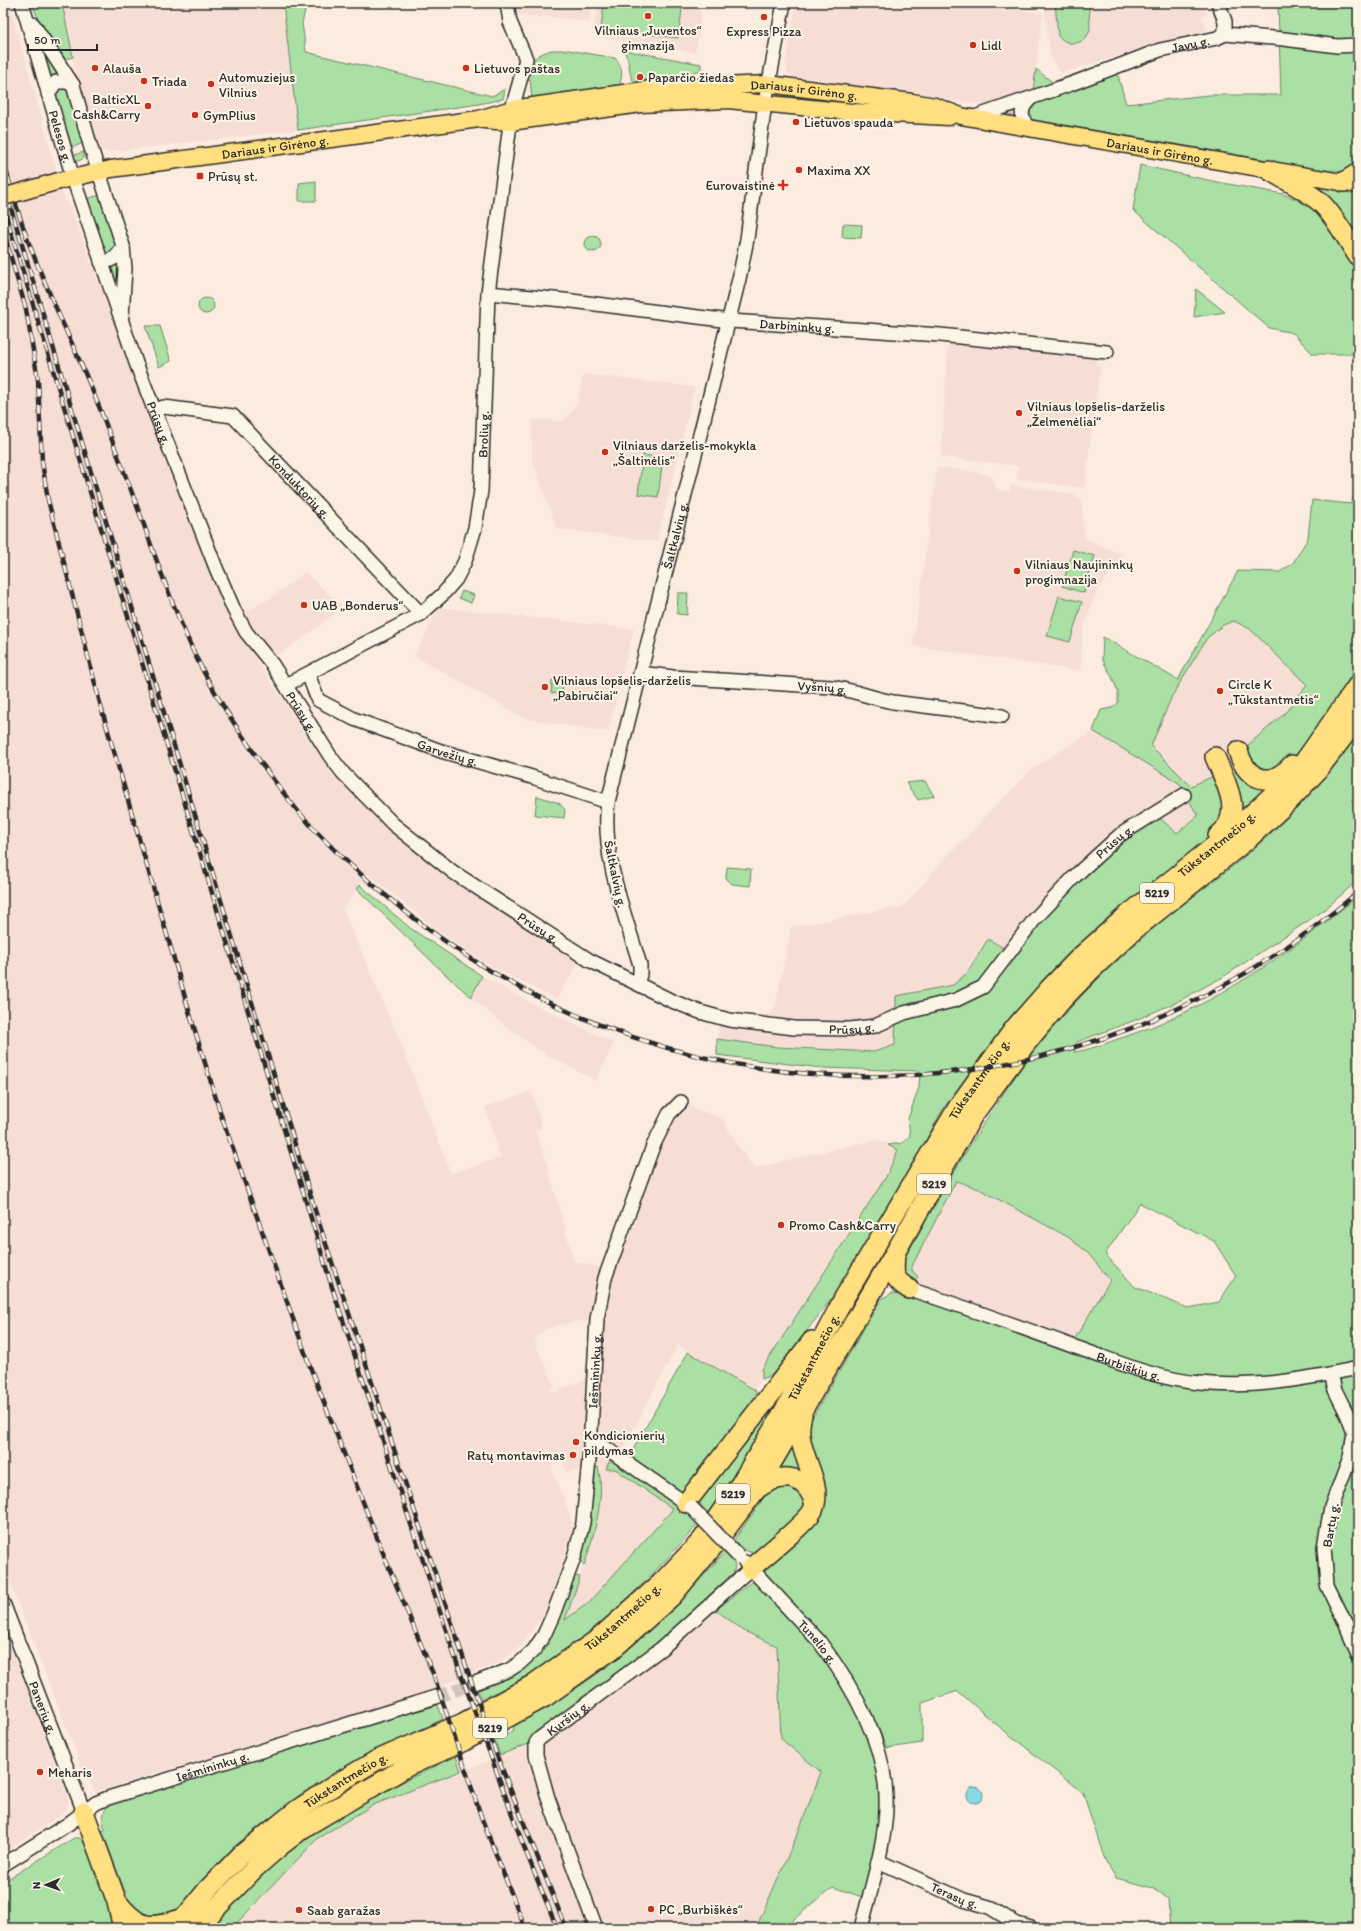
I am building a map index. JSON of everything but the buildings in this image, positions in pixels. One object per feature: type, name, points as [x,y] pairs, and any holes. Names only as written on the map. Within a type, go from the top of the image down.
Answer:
[{"type":"highway","points":[[1269,170],[1313,197],[1322,205],[1336,222],[1358,256]]},
{"type":"highway","name":"Tūkstantmečio g.","points":[[186,1925],[208,1889],[241,1855],[297,1810],[338,1782],[378,1760],[463,1723],[532,1685],[564,1665],[624,1618],[661,1583],[702,1540],[741,1483],[790,1403],[844,1298],[960,1104],[1014,1029],[1080,957],[1124,918],[1238,828],[1279,789],[1304,762],[1328,731],[1358,685]]},
{"type":"highway","name":"Tūkstantmečio g.","points":[[186,1925],[306,1826],[408,1766],[508,1719],[576,1676],[614,1648],[672,1596],[712,1549],[755,1490],[895,1253],[973,1115],[1026,1043],[1062,1000],[1092,969],[1134,930],[1248,839],[1289,801],[1318,770],[1347,732],[1358,714]]},
{"type":"highway","points":[[1238,751],[1243,765],[1251,774],[1265,779],[1274,778],[1286,772],[1328,731]]},
{"type":"highway","points":[[1194,864],[1207,845],[1228,826],[1232,816],[1232,804],[1215,757]]},
{"type":"highway","points":[[895,1253],[894,1271],[898,1282],[909,1289]]},
{"type":"highway","points":[[869,1297],[882,1291],[909,1289]]},
{"type":"highway","points":[[689,1505],[844,1298]]},
{"type":"highway","points":[[745,1563],[810,1515],[815,1504],[815,1486],[799,1440],[800,1422],[804,1408]]},
{"type":"highway","points":[[755,1490],[767,1482],[777,1478],[793,1479],[807,1486],[815,1504]]},
{"type":"highway","points":[[84,1812],[117,1902],[123,1928]]},
{"type":"highway","points":[[117,1902],[130,1918],[146,1926],[156,1927],[186,1925]]},
{"type":"main road","name":"Dariaus ir Girėno g.","points":[[511,115],[651,89],[768,84],[912,102],[935,106],[966,117],[1028,128],[1269,170],[1353,180]]},
{"type":"main road","name":"Dariaus ir Girėno g.","points":[[3,197],[98,172],[479,119],[641,104],[728,100],[852,112],[931,117],[966,117]]},
{"type":"street","name":"Brolių g.","points":[[286,685],[421,614],[442,595],[456,578],[465,561],[475,528],[480,491],[488,293],[511,115],[526,59],[510,22],[507,3]]},
{"type":"street","name":"Šaltkalvių g.","points":[[636,983],[640,975],[640,965],[610,860],[607,825],[608,802],[730,321],[747,240],[765,103],[784,3]]},
{"type":"street","points":[[1218,3],[1225,21],[1225,34]]},
{"type":"street","name":"Pelesos g.","points":[[23,4],[46,45],[64,69],[73,85],[98,172]]},
{"type":"street","name":"Pelesos g.","points":[[23,4],[48,94],[66,180]]},
{"type":"street","name":"Javų g.","points":[[966,117],[1030,99],[1141,56],[1160,50],[1217,38],[1225,34],[1284,39],[1337,46],[1358,46]]},
{"type":"street","name":"Pelesos g.","points":[[48,94],[56,82],[67,82],[73,85]]},
{"type":"street","points":[[1028,128],[1024,122],[1022,112],[1024,105],[1030,99]]},
{"type":"street","name":"Prūsų g.","points":[[98,172],[123,246],[125,269],[122,322]]},
{"type":"street","name":"Prūsų g.","points":[[66,180],[101,262],[154,410],[216,568],[234,610],[246,632],[272,664],[330,756],[344,773],[393,824],[453,872],[589,960],[672,1001],[700,1012],[729,1020],[801,1028],[850,1029],[875,1026],[904,1013],[956,1000],[983,987],[1034,920],[1075,876],[1120,835],[1184,794]]},
{"type":"street","points":[[101,262],[112,261],[119,254],[123,246]]},
{"type":"street","name":"Darbininkų g.","points":[[488,293],[572,301],[730,321],[940,335],[1107,352]]},
{"type":"street","name":"Konduktorių g.","points":[[154,410],[164,407],[233,416],[421,614]]},
{"type":"street","name":"Vyšnių g.","points":[[640,672],[674,677],[848,689],[876,699],[893,702],[1002,716]]},
{"type":"street","points":[[301,711],[318,700],[308,674]]},
{"type":"street","name":"Garvežių g.","points":[[318,700],[354,719],[422,745],[532,777],[608,802]]},
{"type":"street","name":"Iešmininkų g.","points":[[475,1683],[494,1677],[520,1663],[534,1650],[544,1635],[553,1615],[580,1538],[583,1523],[590,1443],[597,1319],[605,1278],[653,1146],[669,1114],[681,1102]]},
{"type":"street","name":"Burbiškių g.","points":[[909,1289],[1126,1365],[1171,1378],[1199,1383],[1241,1385],[1285,1382],[1358,1368]]},
{"type":"street","name":"Bartų g.","points":[[1331,1374],[1335,1390],[1347,1414],[1354,1433],[1350,1457],[1331,1507],[1324,1547],[1327,1585],[1344,1618],[1358,1653]]},
{"type":"street","name":"Tunelio g.","points":[[590,1443],[606,1448],[689,1505],[826,1650],[856,1700],[868,1724],[880,1760],[886,1796],[884,1824],[878,1861],[861,1928]]},
{"type":"street","name":"Kuršių g.","points":[[596,1928],[548,1798],[536,1755],[536,1743],[539,1738],[662,1648],[745,1563]]},
{"type":"street","name":"Panerių g.","points":[[3,1604],[84,1812]]},
{"type":"street","name":"Iešmininkų g.","points":[[3,1865],[96,1803],[108,1798],[436,1697]]},
{"type":"street","name":"Terasų g.","points":[[878,1861],[964,1900],[989,1908],[1017,1924],[1031,1928]]},
{"type":"shaded area","points":[[3,3],[9,3],[65,200],[70,207],[211,574],[231,617],[264,672],[333,775],[394,835],[402,824],[465,870],[508,905],[585,953],[556,999],[477,958],[442,934],[368,874],[343,909],[400,1041],[451,1173],[501,1158],[485,1107],[532,1091],[542,1128],[535,1131],[544,1153],[574,1261],[603,1268],[649,1151],[688,1106],[722,1118],[738,1146],[754,1168],[878,1139],[898,1150],[886,1177],[762,1369],[762,1379],[755,1390],[678,1345],[617,1461],[606,1469],[615,1469],[673,1509],[588,1603],[564,1621],[596,1526],[600,1478],[588,1428],[585,1468],[566,1473],[562,1462],[551,1466],[570,1515],[572,1527],[564,1560],[544,1615],[519,1648],[504,1660],[429,1691],[95,1792],[82,1768],[3,1564]],"holes":[[[578,1321],[593,1323],[591,1377],[552,1393],[551,1388],[555,1386],[537,1348],[535,1341],[537,1336],[546,1329]]]},
{"type":"shaded area","points":[[62,3],[283,3],[298,130],[108,152],[101,150],[97,146],[79,90]]},
{"type":"shaded area","points":[[512,3],[591,3],[589,22],[545,16],[540,17],[513,14]]},
{"type":"shaded area","name":"Vilniaus „Juventos“ gimnazija","points":[[598,3],[701,3],[700,29],[695,53],[593,35]]},
{"type":"shaded area","points":[[796,3],[961,3],[1043,13],[1029,119],[1000,114],[991,106],[792,76],[787,72],[786,63]]},
{"type":"shaded area","points":[[1044,3],[1202,3],[1207,14],[1202,17],[1207,30],[1061,73],[1050,56]]},
{"type":"shaded area","name":"Vilniaus lopšelis-darželis „Želmenėliai“","points":[[948,340],[1091,354],[1100,369],[1084,488],[1017,479],[1018,466],[941,457]]},
{"type":"shaded area","name":"Vilniaus darželis-mokykla „Šaltinėlis“","points":[[583,374],[695,387],[657,542],[557,529],[532,459],[532,419],[564,421],[578,403]]},
{"type":"shaded area","name":"Vilniaus Naujininkų progimnazija","points":[[937,467],[984,473],[992,478],[998,490],[1010,492],[1011,485],[1074,494],[1081,500],[1085,539],[1122,554],[1098,590],[1091,606],[1082,634],[1081,671],[913,646]]},
{"type":"shaded area","points":[[305,572],[343,607],[298,642],[273,658],[243,613],[269,599]]},
{"type":"shaded area","name":"Vilniaus lopšelis-darželis „Pabiručiai“","points":[[439,608],[634,629],[608,732],[526,719],[414,656]]},
{"type":"shaded area","points":[[1234,621],[1250,629],[1307,685],[1285,713],[1248,745],[1246,760],[1191,786],[1151,746],[1172,696],[1207,638],[1223,625]]},
{"type":"shaded area","points":[[1093,731],[1179,783],[1198,816],[1177,833],[1161,819],[1012,953],[988,939],[967,974],[953,985],[897,996],[896,1044],[874,1052],[777,1047],[717,1039],[720,1013],[761,1015],[770,1013],[775,1007],[791,927],[904,906],[945,858],[1034,767]]},
{"type":"shaded area","points":[[482,976],[524,999],[614,1043],[596,1081],[547,1055],[508,1029],[471,997]]},
{"type":"shaded area","points":[[956,1181],[979,1189],[1068,1237],[1087,1252],[1110,1281],[1068,1350],[909,1296],[918,1277],[912,1270],[914,1259]]},
{"type":"shaded area","points":[[716,1610],[744,1631],[777,1646],[781,1739],[821,1772],[798,1833],[756,1928],[232,1928],[318,1838],[373,1805],[546,1739],[625,1687]]},
{"type":"shaded area","points":[[3,1626],[67,1794],[69,1803],[64,1813],[3,1853]]},
{"type":"green space","points":[[32,3],[62,3],[73,57],[65,59],[39,21]]},
{"type":"green space","points":[[283,3],[307,3],[302,23],[306,52],[492,96],[505,89],[503,99],[479,104],[298,130]]},
{"type":"green space","points":[[604,3],[683,3],[678,38],[601,28]]},
{"type":"green space","points":[[1055,3],[1089,3],[1090,31],[1085,39],[1078,43],[1071,43],[1064,41],[1058,36]]},
{"type":"green space","points":[[1278,3],[1358,3],[1358,167],[1345,172],[1304,167],[1029,119],[1036,69],[1052,82],[1114,61],[1126,104],[1209,95],[1281,95]]},
{"type":"green space","points":[[38,43],[60,75],[48,78]]},
{"type":"green space","points":[[551,50],[568,50],[615,58],[620,64],[622,71],[619,86],[532,99],[530,79],[525,84],[530,66],[535,58]]},
{"type":"green space","points":[[623,50],[701,64],[701,70],[656,84],[636,84],[631,76],[626,54]]},
{"type":"green space","points":[[59,88],[69,90],[83,143],[76,146],[68,146],[54,96]]},
{"type":"green space","points":[[84,152],[84,158],[79,161],[71,156]]},
{"type":"green space","points":[[1140,165],[1212,181],[1283,194],[1296,199],[1314,210],[1329,226],[1358,271],[1358,354],[1313,354],[1293,333],[1269,328],[1133,210]]},
{"type":"green space","points":[[316,181],[316,201],[299,201],[299,183]]},
{"type":"green space","points":[[1309,186],[1358,194],[1358,245]]},
{"type":"green space","points":[[101,195],[117,244],[113,252],[110,253],[104,251],[85,199]]},
{"type":"green space","points":[[843,224],[862,225],[861,238],[842,237]]},
{"type":"green space","points":[[593,236],[599,238],[601,244],[599,250],[593,252],[587,250],[585,244],[587,238]]},
{"type":"green space","points":[[119,264],[118,292],[108,267]]},
{"type":"green space","points":[[1196,289],[1225,312],[1194,317]]},
{"type":"green space","points":[[206,298],[212,300],[214,306],[212,312],[206,314],[200,312],[198,306],[200,300]]},
{"type":"green space","points":[[145,326],[160,326],[171,361],[159,367]]},
{"type":"green space","points":[[643,455],[663,458],[658,497],[638,494]]},
{"type":"green space","points":[[1358,485],[1358,663],[1333,705],[1304,745],[1282,771],[1258,773],[1246,750],[1248,745],[1285,713],[1307,685],[1250,629],[1234,621],[1223,625],[1207,638],[1172,696],[1151,746],[1191,786],[1216,775],[1225,797],[1222,827],[1110,916],[1058,965],[1012,1015],[943,1109],[917,1157],[860,1254],[829,1302],[773,1374],[762,1379],[762,1369],[886,1177],[898,1150],[888,1145],[902,1143],[910,1136],[908,1119],[919,1087],[920,1071],[821,1068],[717,1055],[717,1039],[777,1047],[874,1052],[895,1045],[896,996],[953,985],[967,973],[988,939],[1012,953],[1085,873],[1128,836],[1155,819],[1161,819],[1177,833],[1198,816],[1179,783],[1093,731],[1101,710],[1112,708],[1118,703],[1118,692],[1102,659],[1103,637],[1178,680],[1238,571],[1280,572],[1293,563],[1308,538],[1312,500],[1351,504]]},
{"type":"green space","points":[[1073,550],[1095,556],[1084,593],[1062,586]]},
{"type":"green space","points":[[462,591],[474,595],[471,603],[459,598]]},
{"type":"green space","points":[[678,593],[688,593],[687,615],[677,614]]},
{"type":"green space","points":[[1059,596],[1082,602],[1070,642],[1047,636]]},
{"type":"green space","points":[[552,680],[563,682],[562,694],[551,693]]},
{"type":"green space","points":[[1358,734],[1358,880],[1323,911],[1223,977],[1175,1003],[1077,1042],[1074,1052],[1086,1050],[1154,1026],[1186,1012],[1216,996],[1246,978],[1304,939],[1358,896],[1358,1358],[1356,1362],[1358,1363],[1358,1928],[1170,1928],[1168,1900],[1153,1888],[1116,1878],[1105,1860],[1083,1793],[991,1720],[958,1691],[922,1703],[922,1743],[887,1748],[871,1711],[847,1670],[765,1576],[765,1568],[815,1521],[807,1427],[881,1299],[892,1293],[919,1299],[1068,1350],[1110,1280],[1087,1252],[1068,1237],[979,1189],[956,1181],[912,1266],[912,1270],[918,1277],[911,1284],[900,1266],[963,1156],[986,1120],[1034,1051],[1061,1018],[1098,979],[1142,938],[1237,863],[1274,830],[1313,791],[1348,749]],"holes":[[[1140,1203],[1214,1241],[1236,1276],[1219,1302],[1188,1308],[1135,1287],[1105,1254]]]},
{"type":"green space","points":[[1238,770],[1270,785],[1239,813],[1229,775]]},
{"type":"green space","points":[[925,781],[934,796],[918,800],[906,783]]},
{"type":"green space","points":[[537,796],[559,803],[565,810],[564,818],[535,815]]},
{"type":"green space","points":[[727,867],[751,869],[750,886],[732,884],[726,878]]},
{"type":"green space","points":[[360,885],[410,928],[482,976],[471,997],[357,889]]},
{"type":"green space","points":[[688,1352],[755,1390],[758,1400],[683,1493],[632,1458],[630,1455]]},
{"type":"green space","points":[[797,1369],[749,1453],[708,1513],[700,1504],[699,1499]]},
{"type":"green space","points":[[795,1444],[814,1490],[779,1471]]},
{"type":"green space","points":[[617,1461],[686,1511],[698,1524],[651,1576],[599,1624],[572,1646],[513,1684],[481,1699],[477,1688],[505,1679],[516,1673],[572,1578],[575,1576],[580,1577],[565,1620],[588,1603],[673,1509],[615,1469],[606,1469],[609,1462]]},
{"type":"green space","points":[[595,1467],[598,1467],[600,1479],[599,1504],[594,1530],[584,1566],[579,1560]]},
{"type":"green space","points":[[793,1482],[806,1503],[802,1512],[758,1552],[744,1550],[734,1540],[770,1489]]},
{"type":"green space","points":[[725,1552],[735,1564],[733,1573],[652,1649],[613,1680],[537,1731],[532,1743],[500,1755],[495,1741],[514,1730],[513,1727],[593,1677],[629,1649],[679,1602]]},
{"type":"green space","points":[[751,1582],[758,1585],[819,1652],[853,1704],[874,1752],[883,1809],[865,1898],[833,1887],[794,1919],[790,1928],[756,1928],[798,1833],[821,1772],[781,1739],[777,1646],[744,1631],[716,1610]]},
{"type":"green space","points":[[438,1705],[443,1719],[355,1761],[300,1795],[251,1833],[221,1861],[176,1912],[149,1921],[129,1903],[102,1831],[105,1830],[103,1814],[113,1802]]},
{"type":"green space","points":[[456,1756],[461,1771],[373,1805],[318,1838],[232,1928],[212,1928],[239,1898],[268,1870],[299,1844],[332,1820],[393,1786]]},
{"type":"green space","points":[[74,1838],[80,1838],[86,1846],[116,1928],[15,1928],[3,1913],[3,1882]]},
{"type":"water","points":[[975,1787],[982,1792],[983,1795],[978,1802],[975,1803],[968,1798],[967,1795],[972,1788]]},
{"type":"tunnel","points":[[436,1697],[475,1683]]},
{"type":"railway","points":[[3,160],[16,206],[28,240],[100,409],[175,609],[206,677],[227,712],[249,746],[285,795],[325,841],[401,908],[512,983],[632,1037],[756,1067],[882,1076],[1009,1063],[1132,1028],[1249,971],[1358,892]]},
{"type":"railway","points":[[3,182],[318,1220],[497,1756],[566,1928]]},
{"type":"railway","points":[[3,206],[332,1287],[458,1666],[524,1847],[557,1928]]},
{"type":"railway","points":[[3,230],[26,309],[38,380],[42,462],[48,500],[101,707],[189,1011],[222,1118],[309,1364],[385,1558],[434,1676],[482,1819],[525,1928]]},
{"type":"place","name":"Vilniaus „Juventos“ gimnazija","points":[[648,16]]},
{"type":"place","name":"Express Pizza","points":[[764,17]]},
{"type":"place","name":"Lidl","points":[[973,45]]},
{"type":"place","name":"Alauša","points":[[95,68]]},
{"type":"place","name":"Lietuvos paštas","points":[[466,68]]},
{"type":"place","name":"Paparčio žiedas","points":[[640,77]]},
{"type":"place","name":"Triada","points":[[144,81]]},
{"type":"place","name":"Automuziejus Vilnius","points":[[211,84]]},
{"type":"place","name":"BalticXL Cash&Carry","points":[[148,106]]},
{"type":"place","name":"GymPlius","points":[[195,115]]},
{"type":"place","name":"Lietuvos spauda","points":[[796,122]]},
{"type":"place","name":"Maxima XX","points":[[799,170]]},
{"type":"place","name":"Prūsų st.","points":[[200,176]]},
{"type":"place","name":"Eurovaistinė","points":[[783,185]]},
{"type":"place","name":"Vilniaus lopšelis-darželis „Želmenėliai“","points":[[1019,413]]},
{"type":"place","name":"Vilniaus darželis-mokykla „Šaltinėlis“","points":[[605,452]]},
{"type":"place","name":"Vilniaus Naujininkų progimnazija","points":[[1017,571]]},
{"type":"place","name":"UAB „Bonderus“","points":[[304,605]]},
{"type":"place","name":"Vilniaus lopšelis-darželis „Pabiručiai“","points":[[545,687]]},
{"type":"place","name":"Circle K „Tūkstantmetis“","points":[[1220,691]]},
{"type":"place","name":"Promo Cash&Carry","points":[[781,1225]]},
{"type":"place","name":"Kondicionierių pildymas","points":[[576,1442]]},
{"type":"place","name":"Ratų montavimas","points":[[573,1455]]},
{"type":"place","name":"Meharis","points":[[40,1772]]},
{"type":"place","name":"PC „Burbiškės“","points":[[651,1909]]},
{"type":"place","name":"Saab garažas","points":[[299,1910]]}]
